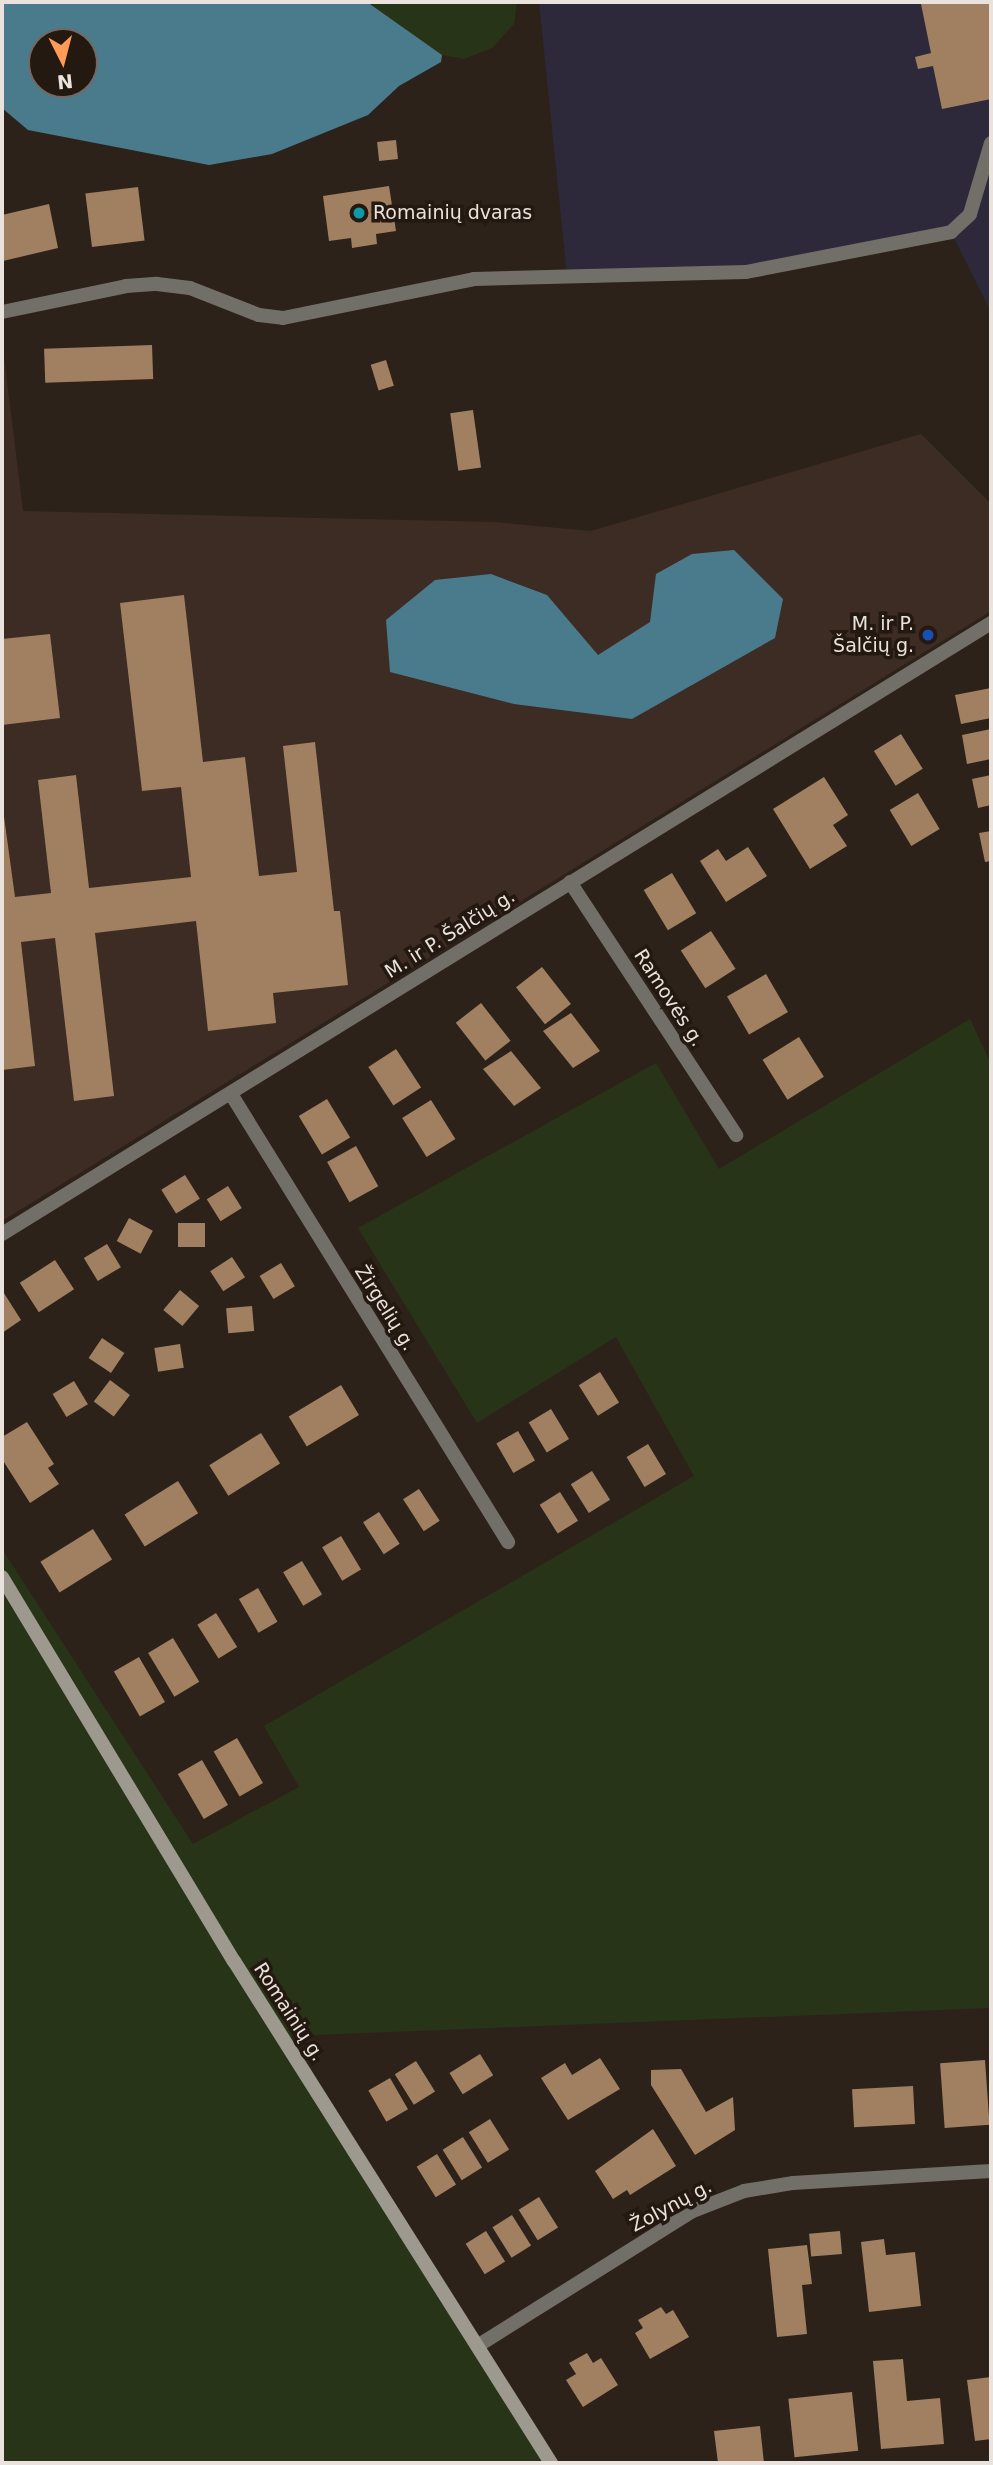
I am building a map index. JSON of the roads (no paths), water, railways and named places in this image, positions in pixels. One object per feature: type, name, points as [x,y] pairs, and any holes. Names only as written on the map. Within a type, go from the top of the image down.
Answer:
[{"type":"main road","name":"Romainių g.","points":[[2,1577],[234,1961],[479,2345],[551,2463]]},
{"type":"street","points":[[2,312],[126,286],[157,284],[191,288],[259,315],[283,318],[474,279],[746,272],[951,232],[970,214],[991,143]]},
{"type":"street","name":"M. ir P. Šalčių g.","points":[[2,1234],[991,623]]},
{"type":"street","name":"Ramovės g.","points":[[570,882],[736,1135]]},
{"type":"street","name":"Žirgelių g.","points":[[231,1094],[508,1542]]},
{"type":"street","name":"Žolynų g.","points":[[479,2345],[693,2211],[744,2191],[793,2183],[991,2171]]},
{"type":"water","points":[[2,2],[367,2],[442,55],[441,62],[399,86],[368,115],[272,154],[209,165],[28,130],[2,108]]},
{"type":"water","points":[[734,550],[783,599],[775,638],[632,719],[514,704],[390,672],[386,620],[435,580],[491,574],[547,595],[598,655],[650,622],[656,574],[692,554]]},
{"type":"place","name":"Romainių dvaras","points":[[359,213]]},
{"type":"place","name":"M. ir P. Šalčių g.","points":[[928,635]]}]
